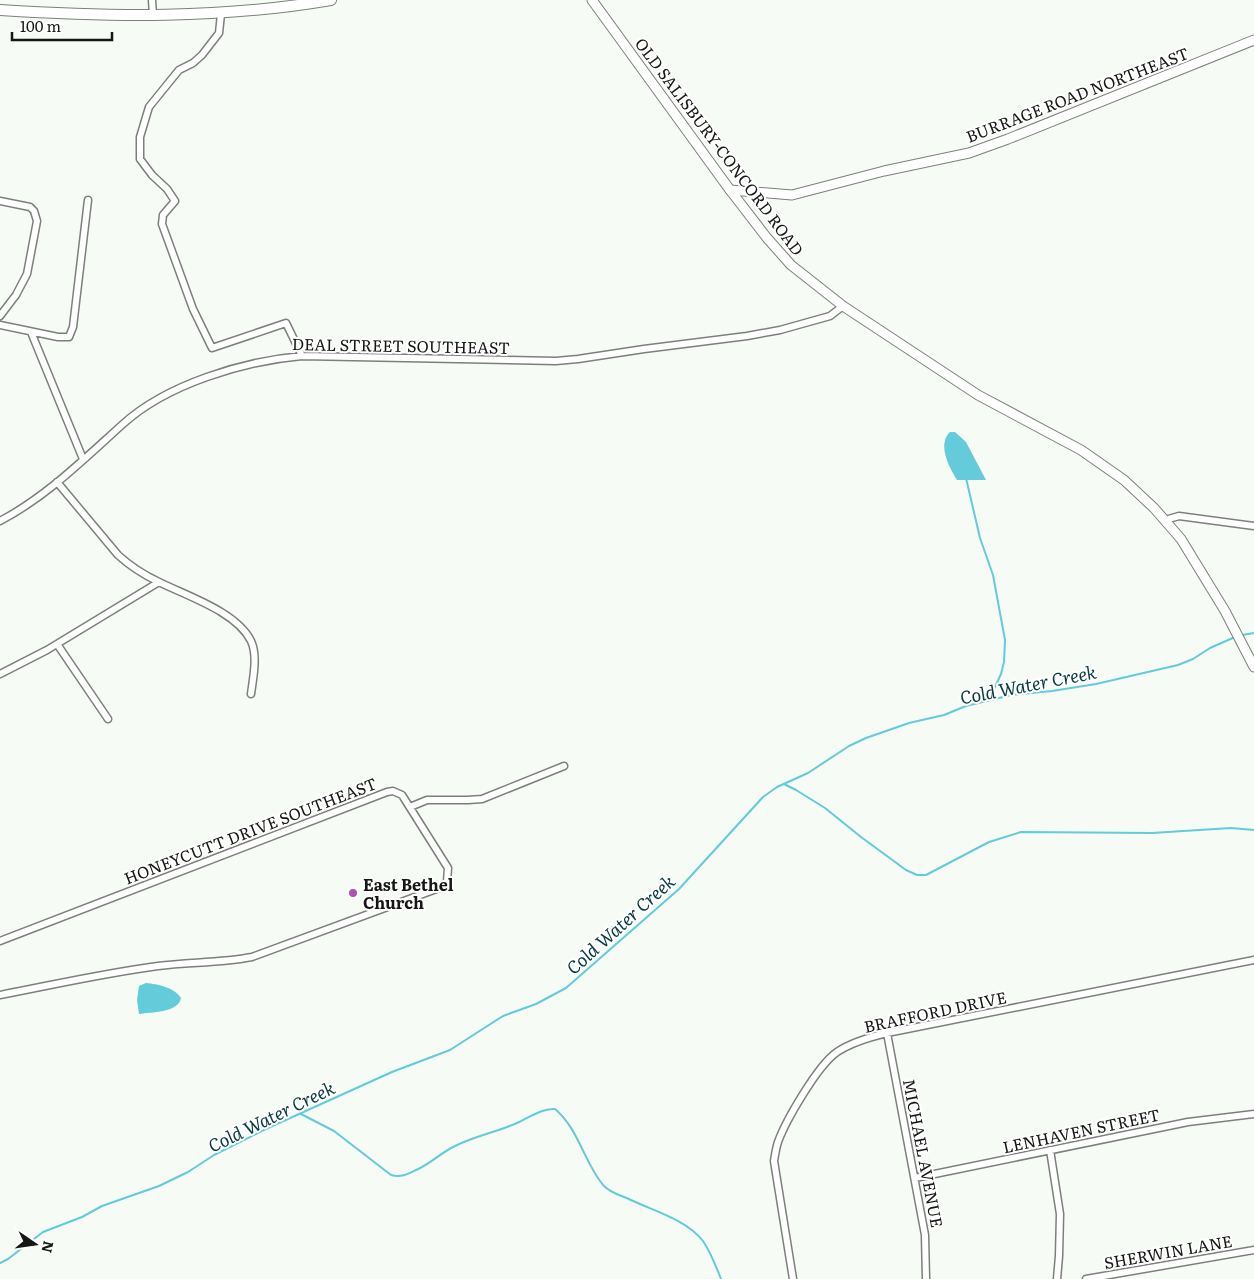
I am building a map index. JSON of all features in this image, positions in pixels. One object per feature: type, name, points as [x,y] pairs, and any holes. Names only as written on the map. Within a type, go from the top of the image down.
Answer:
[{"type":"main road","points":[[0,10],[121,16],[221,14],[331,0]]},
{"type":"main road","name":"OLD SALISBURY-CONCORD ROAD","points":[[592,0],[730,190],[767,238],[791,265],[843,306],[978,395],[1094,458],[1129,485],[1165,520],[1190,553],[1225,612],[1254,667]]},
{"type":"main road","name":"BURRAGE ROAD NORTHEAST","points":[[730,190],[792,195],[884,171],[969,152],[1008,139],[1254,40]]},
{"type":"street","points":[[152,0],[152,15]]},
{"type":"street","points":[[221,14],[219,32],[202,55],[193,63],[179,70],[149,107],[140,137],[140,159],[152,175],[167,189],[175,201],[162,215],[162,224],[193,309],[212,348],[286,324],[302,356]]},
{"type":"street","points":[[0,325],[58,337],[69,337],[88,200]]},
{"type":"street","points":[[0,201],[30,207],[34,210],[38,221],[27,274],[16,296],[0,316]]},
{"type":"street","name":"DEAL STREET SOUTHEAST","points":[[0,521],[27,505],[57,482],[151,403],[180,388],[247,365],[302,356],[556,361],[578,359],[763,333],[830,316],[843,306]]},
{"type":"street","points":[[30,332],[83,459]]},
{"type":"street","points":[[57,482],[118,555],[127,563],[159,582],[217,610],[242,628],[251,642],[254,652],[251,694]]},
{"type":"street","points":[[1165,520],[1179,516],[1254,526]]},
{"type":"street","points":[[0,674],[57,644],[159,582]]},
{"type":"street","points":[[57,644],[108,719]]},
{"type":"street","points":[[410,806],[427,800],[482,799],[564,766]]},
{"type":"street","name":"HONEYCUTT DRIVE SOUTHEAST","points":[[0,941],[382,794],[398,792],[402,795],[448,868],[447,882],[442,887],[252,957],[233,961],[158,966],[0,995]]},
{"type":"street","name":"BRAFFORD DRIVE","points":[[793,1279],[774,1167],[779,1142],[784,1128],[823,1064],[846,1046],[866,1038],[887,1033],[1254,960]]},
{"type":"street","name":"MICHAEL AVENUE","points":[[887,1033],[926,1235],[926,1279]]},
{"type":"street","name":"LENHAVEN STREET","points":[[915,1178],[1188,1122],[1254,1114]]},
{"type":"street","points":[[1050,1150],[1060,1214],[1060,1247],[1057,1279]]},
{"type":"street","name":"SHERWIN LANE","points":[[1086,1279],[1254,1250]]},
{"type":"water","points":[[950,432],[955,432],[966,442],[986,480],[957,480],[948,463],[944,449],[946,437]]},
{"type":"water","points":[[146,983],[161,986],[175,992],[181,998],[179,1003],[175,1007],[163,1011],[139,1014],[137,1000],[139,986]]},
{"type":"waterway","points":[[966,478],[980,538],[993,575],[1005,640],[1004,662],[1001,674],[989,700]]},
{"type":"waterway","name":"Cold Water Creek","points":[[1242,635],[1254,633]]},
{"type":"waterway","name":"Cold Water Creek","points":[[0,1263],[43,1232],[82,1217],[102,1206],[159,1186],[188,1172],[214,1155],[268,1128],[392,1072],[450,1050],[503,1016],[536,1004],[566,988],[679,889],[763,797],[777,787],[808,773],[849,746],[909,723],[944,715],[966,706],[1011,695],[1096,684],[1178,665],[1235,637]]},
{"type":"waterway","points":[[784,784],[825,808],[906,870],[917,875],[926,875],[989,842],[1021,832],[1152,833],[1231,828],[1254,830]]},
{"type":"waterway","points":[[301,1114],[334,1131],[391,1175],[401,1176],[463,1143],[540,1112],[555,1109],[570,1127],[597,1177],[604,1186],[613,1193],[670,1217],[688,1227],[703,1241],[721,1279]]},
{"type":"place","name":"East Bethel Church","points":[[353,893]]}]
